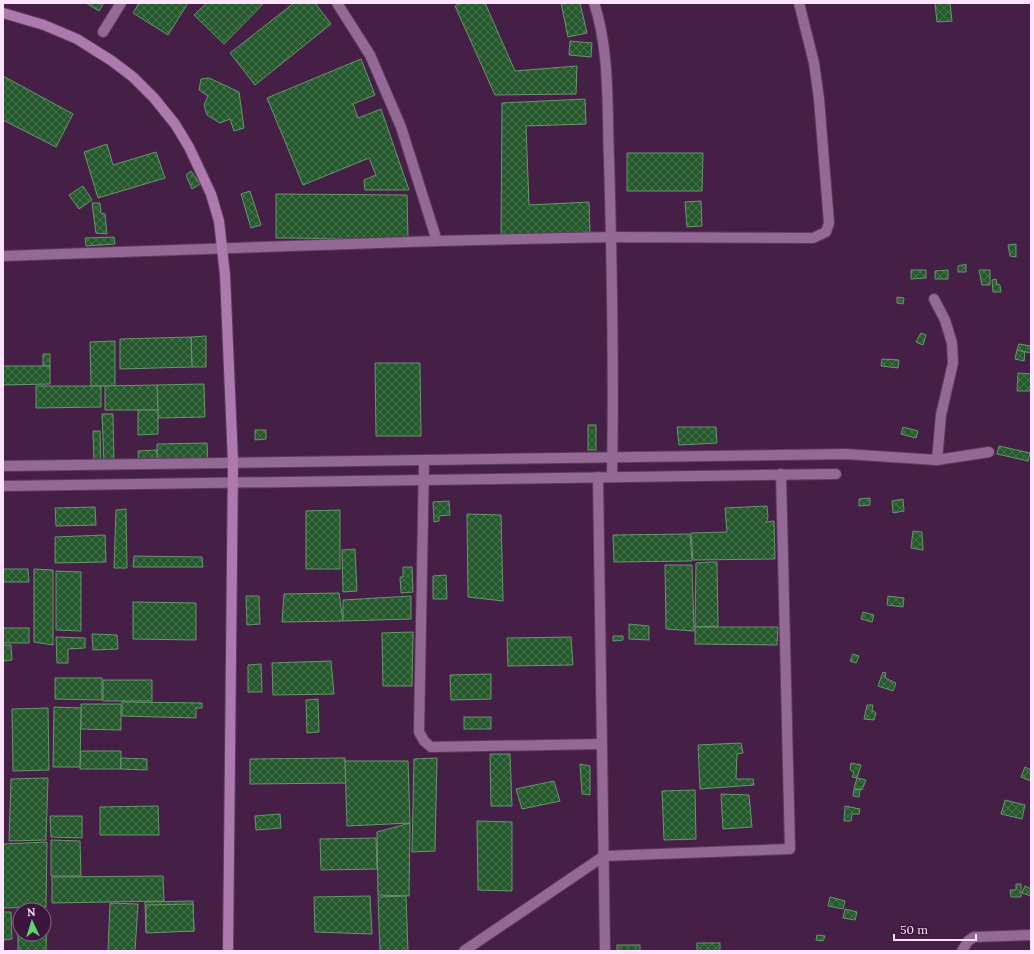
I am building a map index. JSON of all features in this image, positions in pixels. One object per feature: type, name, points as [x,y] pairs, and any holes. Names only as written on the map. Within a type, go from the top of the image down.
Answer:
[{"type":"street","points":[[103,32],[121,3]]},
{"type":"street","points":[[337,3],[370,55],[401,127],[437,241]]},
{"type":"street","points":[[594,3],[598,15],[606,68],[612,237],[612,477]]},
{"type":"street","points":[[3,256],[437,241],[612,237],[813,238],[826,232],[830,223],[819,99],[814,63],[799,3]]},
{"type":"street","points":[[3,13],[44,25],[77,39],[112,61],[133,77],[154,98],[175,124],[189,147],[211,194],[219,221],[222,248],[233,462],[228,951]]},
{"type":"street","points":[[934,300],[945,320],[952,343],[953,363],[941,416],[937,460]]},
{"type":"street","points":[[3,466],[845,454],[937,460],[989,452]]},
{"type":"street","points":[[424,460],[420,732],[424,741],[431,747],[602,744]]},
{"type":"street","points":[[464,951],[604,856],[790,849],[781,474]]},
{"type":"street","points":[[3,486],[836,474]]},
{"type":"street","points":[[598,477],[605,951]]},
{"type":"street","points":[[962,951],[968,941],[974,937],[1031,935]]},
{"type":"building","points":[[86,3],[104,3],[99,11]]},
{"type":"building","points":[[139,3],[188,3],[168,35],[133,13]]},
{"type":"building","points":[[207,3],[264,3],[224,44],[194,15]]},
{"type":"building","points":[[294,3],[315,3],[331,24],[255,85],[230,53]]},
{"type":"building","points":[[460,3],[485,3],[515,71],[577,66],[576,94],[495,95],[455,6]]},
{"type":"building","points":[[561,3],[580,3],[587,33],[568,37]]},
{"type":"building","points":[[935,3],[950,3],[952,21],[937,22]]},
{"type":"building","points":[[570,41],[592,43],[591,57],[569,55]]},
{"type":"building","points":[[361,59],[375,95],[353,104],[358,118],[381,109],[409,190],[365,190],[364,180],[376,175],[369,158],[303,185],[267,98]]},
{"type":"building","points":[[3,76],[73,114],[56,147],[3,120]]},
{"type":"building","points":[[209,78],[239,92],[244,128],[234,131],[230,119],[220,123],[207,115],[204,105],[208,96],[199,90],[201,79]]},
{"type":"building","points":[[585,99],[586,124],[526,126],[529,205],[589,202],[590,232],[501,235],[502,103]]},
{"type":"building","points":[[107,144],[113,165],[156,152],[165,178],[98,198],[84,152]]},
{"type":"building","points":[[627,153],[703,153],[702,191],[627,191]]},
{"type":"building","points":[[191,171],[200,184],[192,189],[186,175]]},
{"type":"building","points":[[83,186],[92,200],[79,209],[69,195]]},
{"type":"building","points":[[250,191],[261,225],[251,228],[241,194]]},
{"type":"building","points":[[276,194],[407,195],[408,239],[276,238]]},
{"type":"building","points":[[701,201],[702,226],[687,227],[685,202]]},
{"type":"building","points":[[92,203],[100,203],[101,213],[105,214],[107,234],[96,233]]},
{"type":"building","points":[[114,237],[115,244],[86,246],[85,238]]},
{"type":"building","points":[[1016,244],[1016,257],[1010,256],[1008,245]]},
{"type":"building","points":[[966,264],[966,272],[958,272],[958,266]]},
{"type":"building","points":[[911,270],[926,270],[926,278],[911,279]]},
{"type":"building","points":[[948,270],[948,279],[935,279],[935,271]]},
{"type":"building","points":[[979,270],[990,270],[990,285],[982,285]]},
{"type":"building","points":[[996,279],[997,284],[1000,285],[1001,292],[993,292],[992,280]]},
{"type":"building","points":[[897,297],[904,298],[903,304],[897,303]]},
{"type":"building","points":[[921,333],[926,335],[923,345],[916,342]]},
{"type":"building","points":[[206,336],[206,367],[192,367],[191,337]]},
{"type":"building","points":[[191,337],[192,367],[120,369],[120,339]]},
{"type":"building","points":[[115,341],[115,386],[91,386],[90,342]]},
{"type":"building","points":[[1019,344],[1031,346],[1031,353],[1017,350]]},
{"type":"building","points":[[1017,350],[1025,352],[1024,361],[1015,359]]},
{"type":"building","points":[[43,354],[50,354],[50,366],[43,366]]},
{"type":"building","points":[[882,359],[899,360],[898,368],[881,366]]},
{"type":"building","points":[[375,363],[420,363],[421,436],[376,436]]},
{"type":"building","points":[[3,366],[50,366],[50,384],[3,385]]},
{"type":"building","points":[[1018,373],[1031,374],[1031,391],[1017,391]]},
{"type":"building","points":[[204,384],[205,417],[158,418],[157,385]]},
{"type":"building","points":[[157,385],[158,410],[105,410],[105,386]]},
{"type":"building","points":[[36,386],[101,386],[101,407],[36,408]]},
{"type":"building","points":[[138,410],[158,410],[158,434],[138,435]]},
{"type":"building","points":[[102,414],[113,414],[114,464],[104,464]]},
{"type":"building","points":[[588,425],[596,425],[596,450],[588,450]]},
{"type":"building","points":[[677,427],[716,427],[717,443],[679,445]]},
{"type":"building","points":[[903,427],[918,431],[916,438],[901,434]]},
{"type":"building","points":[[255,430],[266,430],[266,439],[255,440]]},
{"type":"building","points":[[93,431],[100,431],[101,466],[94,466]]},
{"type":"building","points":[[207,443],[208,465],[157,466],[157,444]]},
{"type":"building","points":[[999,446],[1030,453],[1028,461],[997,454]]},
{"type":"building","points":[[157,450],[157,466],[139,466],[138,451]]},
{"type":"building","points":[[870,498],[870,505],[859,506],[859,499]]},
{"type":"building","points":[[903,499],[904,511],[893,513],[892,501]]},
{"type":"building","points":[[449,501],[450,515],[439,516],[439,521],[434,522],[433,502]]},
{"type":"building","points":[[767,506],[768,517],[766,522],[774,521],[775,559],[693,560],[691,533],[727,532],[725,508]]},
{"type":"building","points":[[95,507],[96,525],[56,526],[55,508]]},
{"type":"building","points":[[126,509],[127,568],[114,568],[116,510]]},
{"type":"building","points":[[340,510],[340,569],[306,569],[306,511]]},
{"type":"building","points":[[467,514],[501,515],[503,601],[468,597]]},
{"type":"building","points":[[913,531],[922,532],[923,550],[911,548]]},
{"type":"building","points":[[690,534],[692,561],[614,562],[613,535]]},
{"type":"building","points":[[105,535],[106,562],[55,563],[55,537]]},
{"type":"building","points":[[355,549],[357,591],[343,592],[342,550]]},
{"type":"building","points":[[134,556],[202,557],[203,567],[133,567]]},
{"type":"building","points":[[717,562],[718,626],[695,627],[696,563]]},
{"type":"building","points":[[665,565],[692,565],[694,631],[666,629]]},
{"type":"building","points":[[403,567],[412,567],[413,592],[401,593],[400,577],[403,577]]},
{"type":"building","points":[[3,569],[28,569],[29,582],[3,582]]},
{"type":"building","points":[[34,569],[53,570],[53,645],[34,642]]},
{"type":"building","points":[[56,571],[81,572],[81,631],[56,630]]},
{"type":"building","points":[[446,575],[447,599],[433,599],[433,576]]},
{"type":"building","points":[[339,593],[343,621],[282,622],[284,594]]},
{"type":"building","points":[[246,596],[259,596],[260,624],[247,625]]},
{"type":"building","points":[[411,596],[411,619],[343,621],[343,600]]},
{"type":"building","points":[[888,596],[904,598],[903,607],[887,605]]},
{"type":"building","points":[[133,602],[196,603],[196,640],[133,639]]},
{"type":"building","points":[[863,612],[874,615],[872,622],[861,619]]},
{"type":"building","points":[[629,624],[649,626],[649,640],[629,639]]},
{"type":"building","points":[[695,627],[778,627],[777,645],[695,644]]},
{"type":"building","points":[[3,628],[29,628],[29,643],[3,643]]},
{"type":"building","points":[[413,632],[412,686],[383,686],[382,633]]},
{"type":"building","points":[[92,634],[117,635],[118,649],[93,650]]},
{"type":"building","points":[[613,636],[623,636],[623,640],[613,641]]},
{"type":"building","points":[[56,637],[85,638],[85,648],[68,649],[68,663],[57,663]]},
{"type":"building","points":[[571,637],[573,665],[508,666],[507,638]]},
{"type":"building","points":[[3,645],[11,645],[12,660],[3,661]]},
{"type":"building","points":[[853,654],[859,656],[856,663],[850,661]]},
{"type":"building","points":[[331,661],[334,694],[273,695],[272,663]]},
{"type":"building","points":[[261,664],[262,692],[248,692],[248,665]]},
{"type":"building","points":[[883,672],[886,673],[885,678],[896,683],[893,691],[878,686]]},
{"type":"building","points":[[491,674],[491,699],[451,700],[450,675]]},
{"type":"building","points":[[55,678],[102,678],[102,700],[55,699]]},
{"type":"building","points":[[103,680],[152,680],[152,701],[103,701]]},
{"type":"building","points":[[318,699],[319,732],[307,733],[306,700]]},
{"type":"building","points":[[122,702],[202,703],[202,708],[196,708],[196,718],[122,716]]},
{"type":"building","points":[[81,704],[121,704],[121,730],[81,729]]},
{"type":"building","points":[[867,705],[873,705],[872,710],[876,713],[874,720],[864,719]]},
{"type":"building","points":[[54,707],[81,708],[80,767],[53,767]]},
{"type":"building","points":[[48,708],[49,770],[13,771],[12,709]]},
{"type":"building","points":[[464,717],[491,717],[491,729],[464,729]]},
{"type":"building","points":[[741,743],[743,753],[737,754],[736,779],[753,779],[754,785],[700,789],[698,745]]},
{"type":"building","points":[[81,751],[121,751],[121,769],[80,769]]},
{"type":"building","points":[[490,754],[510,754],[512,806],[491,806]]},
{"type":"building","points":[[121,758],[147,759],[147,770],[121,769]]},
{"type":"building","points":[[345,758],[346,783],[250,784],[250,759]]},
{"type":"building","points":[[437,758],[435,851],[412,852],[414,759]]},
{"type":"building","points":[[345,761],[408,761],[410,823],[347,826]]},
{"type":"building","points":[[851,763],[861,765],[857,778],[852,777],[854,772],[850,770]]},
{"type":"building","points":[[580,764],[590,766],[590,795],[582,794]]},
{"type":"building","points":[[1025,767],[1031,770],[1031,781],[1021,777]]},
{"type":"building","points":[[48,778],[46,840],[9,841],[11,779]]},
{"type":"building","points":[[857,778],[866,780],[862,790],[854,788]]},
{"type":"building","points":[[554,781],[560,801],[522,809],[516,789]]},
{"type":"building","points":[[854,789],[860,790],[859,797],[853,796]]},
{"type":"building","points":[[695,790],[696,839],[664,840],[662,791]]},
{"type":"building","points":[[721,794],[749,795],[752,827],[723,829]]},
{"type":"building","points":[[1005,800],[1025,805],[1022,819],[1001,814]]},
{"type":"building","points":[[158,806],[159,835],[100,835],[100,807]]},
{"type":"building","points":[[845,806],[860,809],[859,814],[852,814],[851,821],[844,821]]},
{"type":"building","points":[[280,814],[281,828],[256,830],[255,816]]},
{"type":"building","points":[[50,816],[82,816],[82,838],[51,837]]},
{"type":"building","points":[[477,821],[512,822],[512,891],[478,890]]},
{"type":"building","points":[[410,823],[409,896],[378,895],[377,832]]},
{"type":"building","points":[[376,838],[377,869],[321,870],[320,839]]},
{"type":"building","points":[[51,840],[80,841],[81,876],[51,876]]},
{"type":"building","points":[[47,842],[46,902],[12,902],[12,908],[3,908],[3,844]]},
{"type":"building","points":[[163,876],[164,901],[52,903],[52,877]]},
{"type":"building","points":[[1016,884],[1021,884],[1021,897],[1011,897],[1010,890],[1016,890]]},
{"type":"building","points":[[1025,886],[1031,889],[1031,896],[1022,893]]},
{"type":"building","points":[[370,896],[372,934],[315,932],[314,897]]},
{"type":"building","points":[[406,896],[408,951],[380,951],[378,897]]},
{"type":"building","points":[[830,897],[845,901],[843,909],[828,906]]},
{"type":"building","points":[[193,901],[194,931],[146,932],[145,902]]},
{"type":"building","points":[[110,903],[138,904],[135,951],[108,951]]},
{"type":"building","points":[[193,904],[194,931],[146,933],[146,905]]},
{"type":"building","points":[[845,909],[857,912],[855,920],[843,918]]},
{"type":"building","points":[[3,912],[11,912],[12,939],[3,940]]},
{"type":"building","points":[[817,935],[825,936],[823,941],[816,940]]},
{"type":"building","points":[[18,942],[46,942],[46,951],[18,951]]},
{"type":"building","points":[[697,943],[720,943],[720,951],[697,951]]},
{"type":"building","points":[[617,945],[640,945],[640,951],[617,951]]}]
